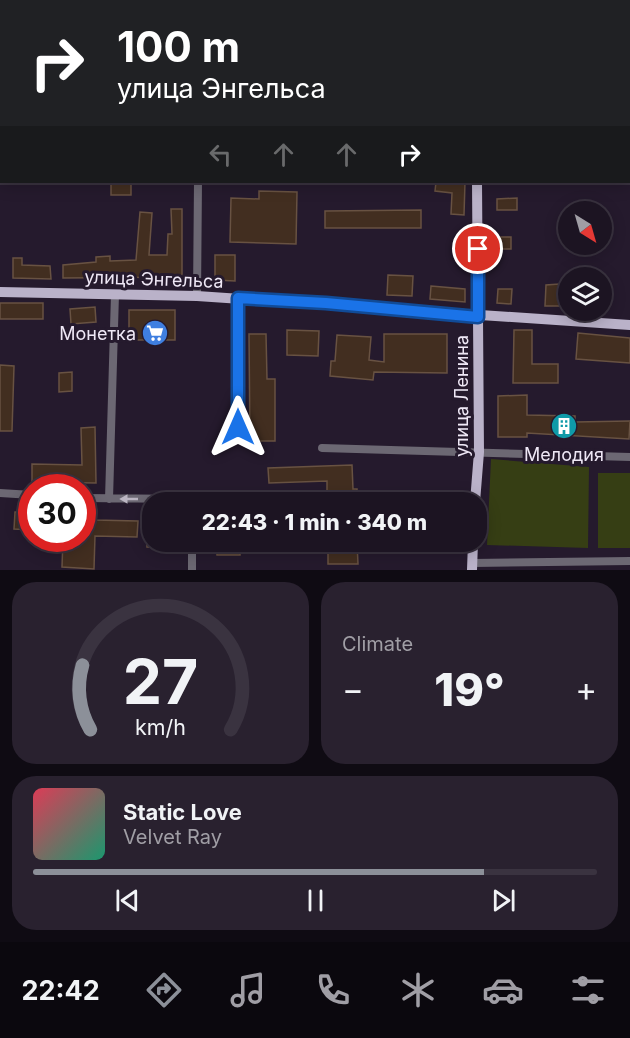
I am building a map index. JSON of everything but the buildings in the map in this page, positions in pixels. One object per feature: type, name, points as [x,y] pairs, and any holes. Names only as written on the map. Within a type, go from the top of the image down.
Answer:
[{"type":"main road","name":"улица Ленина","points":[[477,183],[479,452],[477,492]]},
{"type":"main road","name":"улица Энгельса","points":[[0,292],[238,298],[326,303],[478,317],[630,325]]},
{"type":"street","points":[[197,296],[198,183]]},
{"type":"street","points":[[109,499],[115,294]]},
{"type":"street","points":[[238,298],[238,427]]},
{"type":"street","points":[[322,448],[630,457]]},
{"type":"street","points":[[0,493],[18,494]]},
{"type":"street","points":[[96,499],[142,500]]},
{"type":"street","points":[[192,552],[192,570]]},
{"type":"street","points":[[472,566],[630,561]]},
{"type":"green space","points":[[491,459],[589,467],[588,548],[487,545]]},
{"type":"green space","points":[[598,473],[630,473],[630,548],[598,548]]},
{"type":"place","name":"Монетка","points":[[155,333]]},
{"type":"place","name":"Мелодия","points":[[564,426]]},
{"type":"route","points":[[238,427],[238,298],[326,303],[478,317],[478,249]]}]
